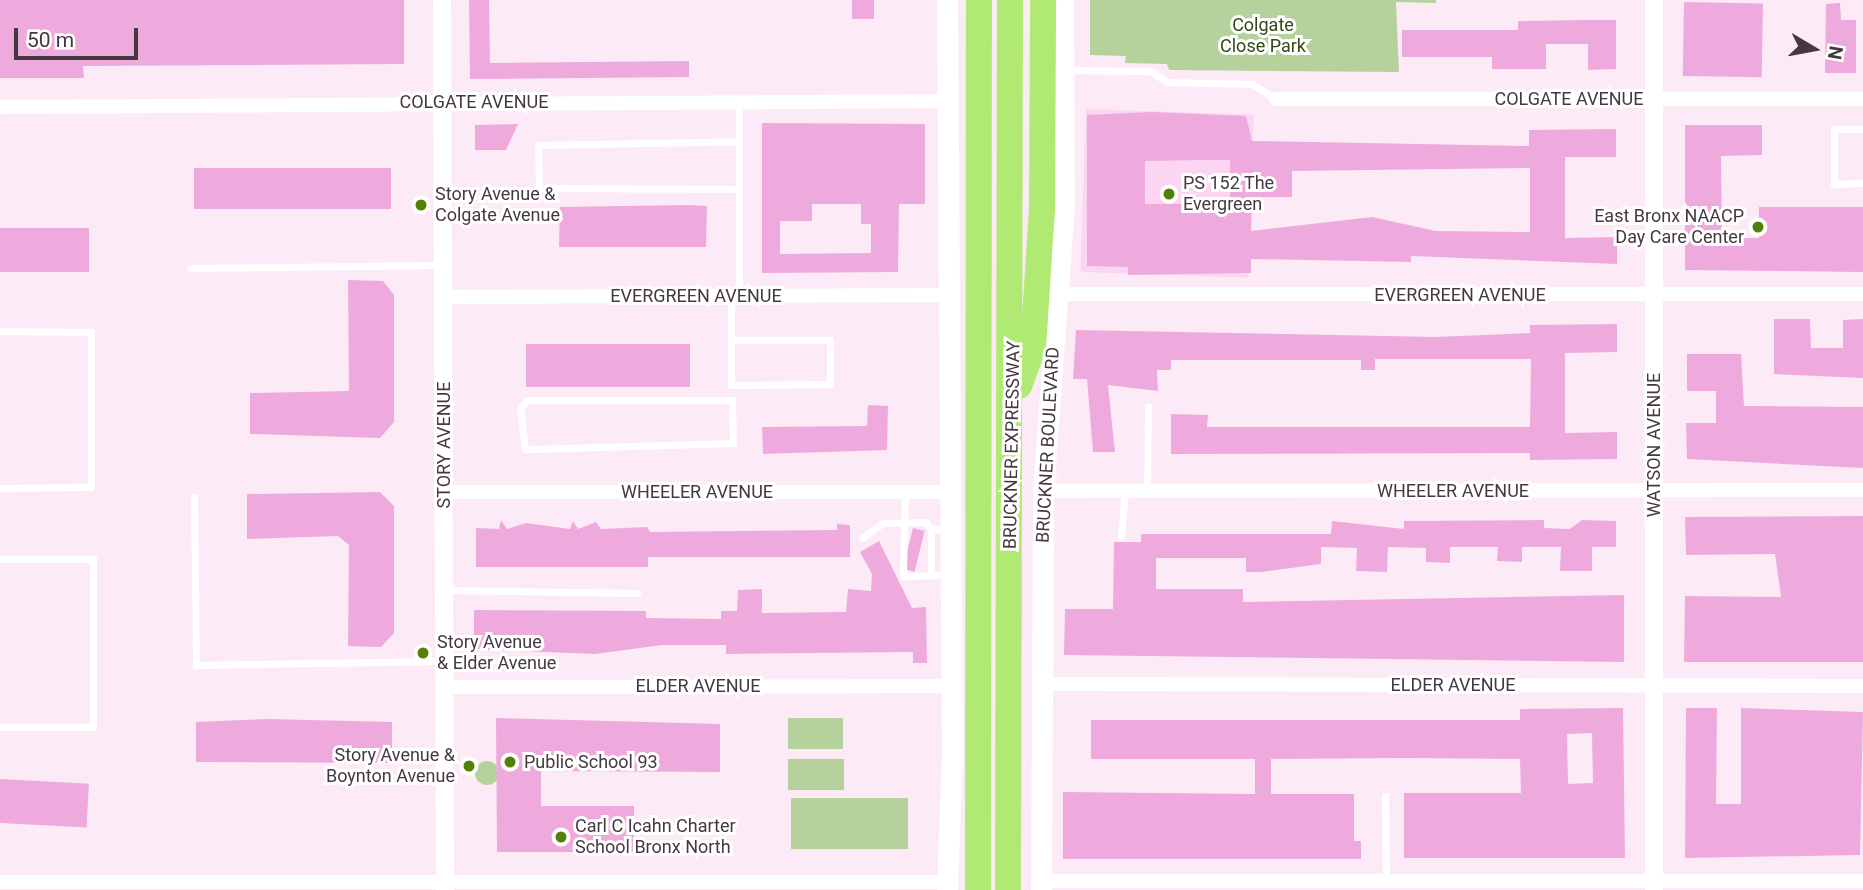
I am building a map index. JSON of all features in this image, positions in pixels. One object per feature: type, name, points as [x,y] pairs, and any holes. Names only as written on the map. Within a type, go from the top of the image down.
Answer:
[{"type":"highway","name":"BRUCKNER EXPRESSWAY","points":[[976,890],[979,0]]},
{"type":"highway","name":"BRUCKNER EXPRESSWAY","points":[[1008,890],[1013,404],[1010,0]]},
{"type":"highway","points":[[1013,404],[1033,348],[1044,172],[1043,0]]},
{"type":"main road","points":[[947,0],[950,492],[941,529],[941,575],[951,686],[947,886]]},
{"type":"main road","name":"BRUCKNER BOULEVARD","points":[[1041,885],[1043,491],[1058,294],[1063,0]]},
{"type":"street","name":"STORY AVENUE","points":[[442,0],[445,887]]},
{"type":"street","name":"WATSON AVENUE","points":[[1654,0],[1654,885]]},
{"type":"street","name":"COLGATE AVENUE","points":[[1276,99],[1863,99]]},
{"type":"street","name":"COLGATE AVENUE","points":[[0,107],[443,101],[948,101]]},
{"type":"street","name":"EVERGREEN AVENUE","points":[[1058,294],[1863,295]]},
{"type":"street","name":"EVERGREEN AVENUE","points":[[443,298],[949,295]]},
{"type":"street","name":"WHEELER AVENUE","points":[[1043,491],[1863,490]]},
{"type":"street","name":"WHEELER AVENUE","points":[[444,492],[950,492]]},
{"type":"street","name":"ELDER AVENUE","points":[[1043,684],[1863,686]]},
{"type":"street","name":"ELDER AVENUE","points":[[444,687],[951,686]]},
{"type":"street","points":[[1041,885],[1386,881],[1654,885],[1863,881]]},
{"type":"street","points":[[0,882],[445,887],[947,886]]},
{"type":"lane","points":[[1063,70],[1150,71],[1167,82],[1252,85],[1276,99]]},
{"type":"lane","points":[[732,400],[527,400],[520,409],[520,446],[729,447],[732,400],[731,340],[739,189],[739,101]]},
{"type":"lane","points":[[1863,129],[1834,129],[1834,184],[1863,183]]},
{"type":"lane","points":[[739,141],[538,145],[538,188],[739,189]]},
{"type":"lane","points":[[190,268],[443,264]]},
{"type":"lane","points":[[0,331],[90,332],[91,435],[91,487],[0,488]]},
{"type":"lane","points":[[731,340],[830,340],[830,384],[731,385]]},
{"type":"lane","points":[[1147,406],[1147,491]]},
{"type":"lane","points":[[1121,536],[1125,491]]},
{"type":"lane","points":[[905,492],[904,522],[908,541],[903,559],[903,576],[941,575]]},
{"type":"lane","points":[[194,497],[196,665],[444,661]]},
{"type":"lane","points":[[862,538],[883,523],[926,522],[941,529],[929,542],[929,559],[941,575]]},
{"type":"lane","points":[[0,559],[93,559],[93,727],[0,727]]},
{"type":"lane","points":[[903,559],[912,559]]},
{"type":"lane","points":[[444,590],[637,593]]},
{"type":"lane","points":[[1385,796],[1386,881]]},
{"type":"shaded area","name":"PS 152 The Evergreen","points":[[1086,109],[1254,115],[1248,278],[1080,272]]},
{"type":"green space","name":"Colgate Close Park","points":[[1090,0],[1436,0],[1436,3],[1396,2],[1399,72],[1169,70],[1167,64],[1125,63],[1126,56],[1090,55]]},
{"type":"green space","points":[[788,718],[843,718],[843,749],[788,749]]},
{"type":"green space","points":[[788,759],[844,759],[844,790],[788,790]]},
{"type":"green space","points":[[487,761],[495,765],[499,773],[495,781],[487,785],[479,781],[475,773],[479,765]]},
{"type":"green space","points":[[791,798],[908,798],[908,849],[791,849]]},
{"type":"building","points":[[0,0],[404,0],[404,64],[83,66],[84,78],[0,78]]},
{"type":"building","points":[[469,0],[489,0],[490,63],[689,61],[689,77],[470,79]]},
{"type":"building","points":[[852,0],[874,0],[874,19],[852,19]]},
{"type":"building","points":[[1684,2],[1763,3],[1762,77],[1683,76]]},
{"type":"building","points":[[1840,3],[1841,20],[1856,20],[1856,73],[1825,73],[1826,4]]},
{"type":"building","points":[[1616,20],[1616,69],[1588,70],[1588,44],[1546,44],[1546,69],[1492,69],[1492,57],[1402,57],[1402,30],[1518,30],[1518,21]]},
{"type":"building","points":[[1152,112],[1246,116],[1252,141],[1529,146],[1529,130],[1616,129],[1616,157],[1565,157],[1565,238],[1617,237],[1617,264],[1411,256],[1411,262],[1251,259],[1251,273],[1128,275],[1128,267],[1087,266],[1087,115]],"holes":[[[1230,160],[1230,204],[1145,204],[1145,161]],[[1530,168],[1530,232],[1436,231],[1372,217],[1251,231],[1252,197],[1292,197],[1292,171]]]},
{"type":"building","points":[[762,123],[925,124],[925,204],[899,204],[898,272],[762,273]],"holes":[[[812,204],[861,204],[861,224],[871,224],[871,253],[780,254],[780,221],[812,221]]]},
{"type":"building","points":[[518,124],[506,150],[475,150],[475,125]]},
{"type":"building","points":[[1685,125],[1762,125],[1762,155],[1721,156],[1722,238],[1759,238],[1759,207],[1863,207],[1863,272],[1685,270]]},
{"type":"building","points":[[194,168],[391,168],[391,209],[194,209]]},
{"type":"building","points":[[707,206],[706,247],[559,247],[560,207]]},
{"type":"building","points":[[0,228],[89,228],[89,272],[0,272]]},
{"type":"building","points":[[348,280],[383,281],[394,295],[394,422],[380,438],[250,434],[250,393],[349,391]]},
{"type":"building","points":[[1774,319],[1810,319],[1811,348],[1843,348],[1843,320],[1863,319],[1863,378],[1774,374]]},
{"type":"building","points":[[1617,324],[1617,352],[1565,353],[1565,433],[1617,432],[1617,459],[1530,460],[1530,453],[1171,454],[1171,414],[1208,415],[1207,427],[1530,427],[1531,359],[1375,359],[1375,370],[1361,370],[1361,360],[1171,360],[1171,370],[1157,370],[1158,391],[1108,385],[1115,452],[1093,452],[1087,379],[1073,379],[1076,330],[1436,337],[1530,333],[1530,325]]},
{"type":"building","points":[[526,344],[690,344],[690,387],[526,387]]},
{"type":"building","points":[[1687,354],[1741,354],[1744,406],[1863,407],[1863,468],[1687,459],[1686,423],[1716,423],[1716,391],[1687,391]]},
{"type":"building","points":[[868,405],[888,406],[887,450],[763,454],[762,427],[867,426]]},
{"type":"building","points":[[380,492],[394,506],[394,633],[381,647],[348,646],[349,545],[338,536],[247,539],[247,494]]},
{"type":"building","points":[[1863,516],[1863,662],[1684,662],[1685,596],[1781,597],[1775,554],[1686,555],[1685,517]]},
{"type":"building","points":[[501,520],[507,529],[526,523],[570,529],[573,521],[578,529],[596,522],[601,529],[647,527],[650,532],[837,530],[837,524],[850,525],[850,557],[648,557],[648,567],[476,567],[476,528],[499,529]]},
{"type":"building","points":[[1544,520],[1544,528],[1570,529],[1582,520],[1616,521],[1616,547],[1592,547],[1592,571],[1560,571],[1561,547],[1522,547],[1522,562],[1497,561],[1498,547],[1450,547],[1450,563],[1426,562],[1426,548],[1388,547],[1387,572],[1356,571],[1357,548],[1321,547],[1321,564],[1261,572],[1246,572],[1246,558],[1156,558],[1156,589],[1243,589],[1243,602],[1624,595],[1624,662],[1064,655],[1065,609],[1113,609],[1114,542],[1141,542],[1141,534],[1331,534],[1332,521],[1404,529],[1404,521]]},
{"type":"building","points":[[913,528],[925,531],[914,572],[903,569]]},
{"type":"building","points":[[879,541],[912,608],[926,607],[927,663],[913,663],[913,652],[726,654],[726,645],[662,645],[595,654],[474,649],[474,610],[646,611],[646,618],[721,619],[721,611],[737,611],[738,590],[762,589],[762,613],[846,612],[848,589],[871,591],[872,574],[860,552]]},
{"type":"building","points":[[1623,708],[1625,858],[1404,858],[1404,793],[1521,793],[1520,759],[1406,758],[1271,759],[1271,794],[1354,794],[1354,841],[1361,841],[1361,859],[1063,859],[1063,792],[1255,794],[1255,759],[1091,759],[1091,720],[1520,720],[1520,709]],"holes":[[[1592,733],[1593,783],[1568,784],[1567,734]]]},
{"type":"building","points":[[1686,708],[1717,708],[1716,804],[1741,804],[1741,708],[1863,712],[1860,855],[1685,858]]},
{"type":"building","points":[[496,718],[720,724],[720,772],[541,771],[541,806],[634,806],[634,852],[497,852]]},
{"type":"building","points":[[268,719],[392,722],[392,763],[196,762],[196,722]]},
{"type":"building","points":[[0,779],[89,784],[87,828],[0,823]]},
{"type":"place","name":"PS 152 The Evergreen","points":[[1169,194]]},
{"type":"place","name":"Story Avenue & Colgate Avenue","points":[[421,205]]},
{"type":"place","name":"East Bronx NAACP Day Care Center","points":[[1758,227]]},
{"type":"place","name":"Story Avenue & Elder Avenue","points":[[423,653]]},
{"type":"place","name":"Public School 93","points":[[510,762]]},
{"type":"place","name":"Story Avenue & Boynton Avenue","points":[[469,766]]},
{"type":"place","name":"Carl C Icahn Charter School Bronx North","points":[[561,837]]}]
